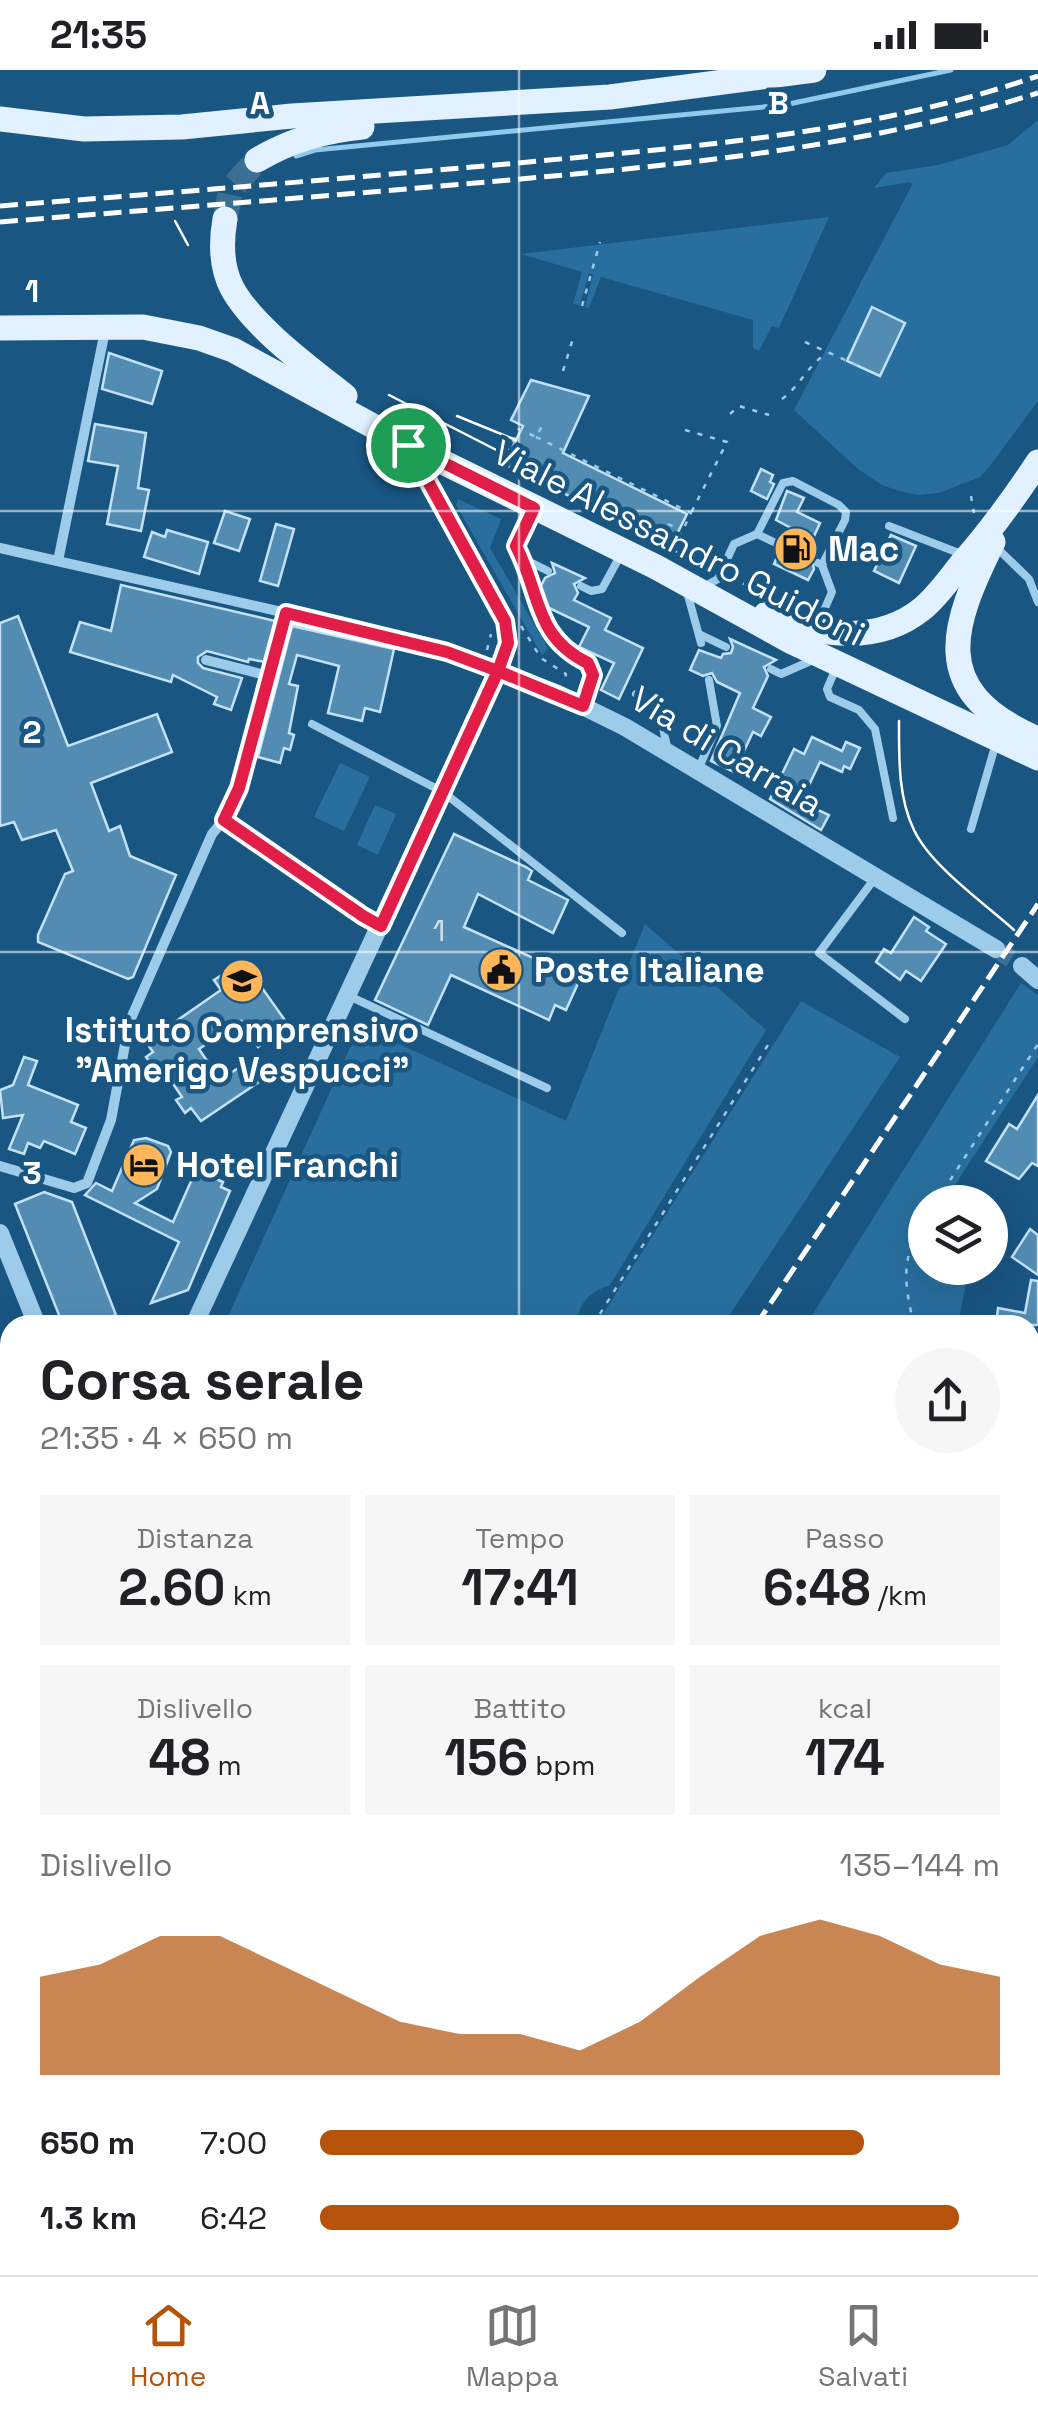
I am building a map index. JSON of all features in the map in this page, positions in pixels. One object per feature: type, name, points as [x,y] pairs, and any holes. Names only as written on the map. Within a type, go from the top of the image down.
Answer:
[{"type":"main road","points":[[257,160],[285,143],[335,130],[814,70]]},
{"type":"main road","points":[[0,119],[67,128],[182,127],[292,116],[610,98]]},
{"type":"main road","points":[[225,219],[222,242],[226,270],[245,306],[330,384],[408,445]]},
{"type":"main road","name":"Viale Alessandro Guidoni","points":[[0,328],[106,325],[159,329],[233,350],[408,445],[622,551],[661,553],[829,660],[1002,732],[1038,738]]},
{"type":"main road","points":[[1002,732],[965,676],[957,649],[963,606],[1010,506],[1038,462]]},
{"type":"main road","points":[[701,580],[781,620],[836,633],[876,631],[908,618],[934,598],[959,553],[1010,506]]},
{"type":"main road","name":"Viale Alessandro Guidoni","points":[[1002,732],[1038,758]]},
{"type":"street","points":[[58,560],[106,325]]},
{"type":"street","points":[[199,1315],[443,792],[508,643],[505,621],[408,445]]},
{"type":"street","name":"Via di Carraia","points":[[0,548],[447,652],[498,671],[583,706],[668,752],[996,949]]},
{"type":"street","points":[[0,1166],[74,1188],[86,1183],[111,1120],[128,1022],[212,834],[224,820],[239,788],[286,613]]},
{"type":"street","points":[[206,660],[269,676]]},
{"type":"street","points":[[224,820],[381,926]]},
{"type":"street","points":[[1022,966],[1038,980]]},
{"type":"street","points":[[0,1234],[32,1315]]},
{"type":"lane","points":[[0,110],[67,128]]},
{"type":"lane","points":[[726,647],[700,639],[701,580],[734,544],[757,534],[777,490],[793,481],[846,512],[846,520],[820,564],[832,592],[820,623],[836,633]]},
{"type":"lane","points":[[534,508],[516,546],[552,636],[564,651],[592,668],[592,684],[583,706]]},
{"type":"lane","points":[[889,526],[959,553]]},
{"type":"lane","points":[[757,534],[780,545]]},
{"type":"lane","points":[[992,542],[1029,578],[1038,602]]},
{"type":"lane","points":[[581,586],[591,591],[602,589],[622,551]]},
{"type":"lane","points":[[522,558],[548,571]]},
{"type":"lane","points":[[772,669],[781,674],[829,660],[830,696],[866,715],[875,729],[893,818]]},
{"type":"lane","points":[[698,770],[716,726],[709,680]]},
{"type":"lane","points":[[636,694],[659,710],[668,752]]},
{"type":"lane","points":[[312,724],[443,792],[622,933]]},
{"type":"lane","points":[[971,830],[1002,732]]},
{"type":"lane","points":[[875,878],[819,954],[905,1019]]},
{"type":"lane","points":[[348,996],[547,1088]]},
{"type":"path","points":[[582,306],[600,242]]},
{"type":"path","points":[[563,371],[574,335]]},
{"type":"path","points":[[805,342],[863,368]]},
{"type":"path","points":[[782,399],[799,387],[819,358],[828,353]]},
{"type":"path","points":[[730,414],[739,406],[770,415]]},
{"type":"path","points":[[536,437],[542,426]]},
{"type":"path","points":[[490,461],[500,466],[519,429],[690,513]]},
{"type":"path","points":[[685,430],[728,442],[682,530],[661,553],[701,580]]},
{"type":"path","points":[[959,553],[976,512],[971,496]]},
{"type":"path","points":[[668,524],[682,530]]},
{"type":"path","points":[[947,1185],[1038,1044]]},
{"type":"path","points":[[599,1315],[768,1045]]},
{"type":"path","points":[[908,1255],[906,1289],[912,1315]]},
{"type":"shaded area","points":[[1038,120],[1038,401],[980,477],[939,493],[918,495],[882,485],[858,469],[794,410],[912,185],[911,182],[874,188],[886,173],[938,165],[1008,145]]},
{"type":"shaded area","points":[[829,217],[779,328],[772,326],[759,351],[753,348],[753,320],[601,277],[589,308],[585,307],[593,275],[589,273],[580,305],[573,304],[582,272],[521,254]]},
{"type":"shaded area","points":[[458,499],[501,519],[490,548],[548,648],[542,655],[456,505]]},
{"type":"shaded area","points":[[340,763],[370,777],[344,831],[314,817]]},
{"type":"shaded area","points":[[375,805],[396,814],[378,855],[357,845]]},
{"type":"shaded area","points":[[645,924],[766,1030],[610,1285],[586,1299],[579,1315],[229,1315],[360,1026],[566,1121]]},
{"type":"shaded area","points":[[1021,983],[1038,995],[1038,1057],[955,1185],[908,1185],[908,1285],[966,1285],[960,1315],[812,1315]]},
{"type":"shaded area","points":[[801,1001],[900,1057],[730,1315],[602,1315]]},
{"type":"building","points":[[872,307],[905,323],[880,376],[847,361]]},
{"type":"building","points":[[109,353],[162,371],[152,404],[102,389]]},
{"type":"building","points":[[531,380],[589,396],[563,453],[687,514],[671,546],[504,464],[523,426],[511,420]]},
{"type":"building","points":[[95,424],[146,433],[138,488],[149,490],[141,531],[107,524],[118,466],[88,461]]},
{"type":"building","points":[[761,469],[773,475],[770,482],[774,484],[767,499],[751,491]]},
{"type":"building","points":[[787,491],[804,498],[797,512],[820,523],[805,556],[812,559],[814,569],[808,580],[774,564],[779,552],[787,547],[785,540],[791,528],[776,520]]},
{"type":"building","points":[[225,511],[250,519],[239,551],[214,543]]},
{"type":"building","points":[[276,524],[294,529],[278,586],[260,581]]},
{"type":"building","points":[[167,530],[208,542],[199,574],[144,557],[152,532],[165,537]]},
{"type":"building","points":[[891,535],[916,546],[899,583],[874,571]]},
{"type":"building","points":[[552,563],[585,578],[574,584],[578,593],[574,600],[611,618],[605,630],[643,648],[619,699],[601,690],[614,663],[579,647],[589,627],[547,607],[540,588],[545,578],[555,573]]},
{"type":"building","points":[[121,585],[275,621],[265,662],[248,662],[207,651],[198,657],[203,668],[242,678],[231,710],[214,704],[217,697],[173,675],[171,682],[70,652],[80,622],[111,631]]},
{"type":"building","points":[[18,616],[68,746],[157,714],[172,752],[91,783],[109,831],[120,826],[130,856],[176,875],[133,977],[128,979],[38,942],[65,874],[73,871],[56,830],[22,840],[14,822],[0,826],[0,623]]},
{"type":"building","points":[[292,626],[394,649],[380,712],[365,708],[362,721],[328,713],[339,666],[297,655],[289,684],[298,686],[289,733],[294,735],[290,750],[284,748],[280,763],[258,757]]},
{"type":"building","points":[[730,639],[776,660],[764,667],[768,676],[753,708],[771,717],[761,736],[753,732],[734,772],[711,761],[740,693],[717,682],[712,673],[703,676],[690,670],[699,650],[721,658],[731,653]]},
{"type":"building","points":[[812,737],[842,751],[846,742],[860,748],[850,769],[844,766],[842,772],[820,762],[801,802],[829,815],[821,830],[770,799],[794,749],[804,754]]},
{"type":"building","points":[[454,834],[526,867],[532,871],[528,880],[568,900],[553,933],[478,894],[464,927],[580,979],[566,1010],[555,1005],[549,1020],[451,975],[428,1025],[375,1000]]},
{"type":"building","points":[[914,917],[946,944],[921,981],[906,971],[900,980],[876,962],[884,949],[891,953]]},
{"type":"building","points":[[243,961],[289,1026],[258,1047],[241,1021],[199,1049],[220,1080],[246,1063],[259,1082],[201,1121],[191,1108],[185,1113],[176,1100],[182,1097],[161,1066],[155,1070],[146,1057],[153,1052],[146,1042],[221,990],[214,980]]},
{"type":"building","points":[[24,1057],[37,1061],[28,1085],[78,1105],[71,1122],[86,1128],[75,1154],[44,1141],[40,1148],[28,1143],[24,1154],[9,1149],[23,1115],[3,1118],[0,1090],[13,1085]]},
{"type":"building","points":[[1038,1095],[1038,1166],[1032,1163],[1019,1179],[986,1161],[1009,1124],[1017,1129]]},
{"type":"building","points":[[146,1138],[168,1146],[171,1152],[157,1189],[135,1203],[173,1222],[196,1170],[223,1182],[221,1187],[230,1191],[188,1290],[151,1303],[179,1242],[85,1195],[96,1183],[112,1191],[134,1140]]},
{"type":"building","points":[[44,1192],[72,1202],[116,1315],[59,1315],[15,1204]]},
{"type":"building","points":[[1030,1229],[1038,1235],[1038,1275],[1012,1257]]},
{"type":"building","points":[[1031,1280],[1038,1281],[1038,1315],[997,1315],[998,1308],[1025,1313]]},
{"type":"waterway","points":[[296,156],[315,150],[784,105],[951,70]]},
{"type":"tunnel","points":[[225,219],[231,189],[257,160]]},
{"type":"tunnel","points":[[996,949],[1022,966]]},
{"type":"tram line","points":[[175,221],[188,245]]},
{"type":"tram line","points":[[389,395],[508,456]]},
{"type":"tram line","points":[[457,416],[516,440]]},
{"type":"tram line","points":[[899,721],[902,791],[914,830],[945,870],[1014,930]]},
{"type":"railway","points":[[0,206],[444,170],[776,136],[908,112],[1038,76]]},
{"type":"railway","points":[[0,222],[484,182],[737,156],[918,125],[1038,93]]},
{"type":"railway","points":[[763,1315],[1038,904]]},
{"type":"place","name":"Mac","points":[[796,549]]},
{"type":"place","name":"Poste Italiane","points":[[501,970]]},
{"type":"place","name":"Istituto Comprensivo \"Amerigo Vespucci\"","points":[[242,981]]},
{"type":"place","name":"Hotel Franchi","points":[[144,1165]]},
{"type":"route","points":[[408,445],[505,621],[508,643],[498,671],[447,652],[286,613],[239,788],[224,820],[381,926],[498,671],[583,706],[593,675],[588,663],[564,651],[552,636],[516,546],[534,508],[408,445]]}]
